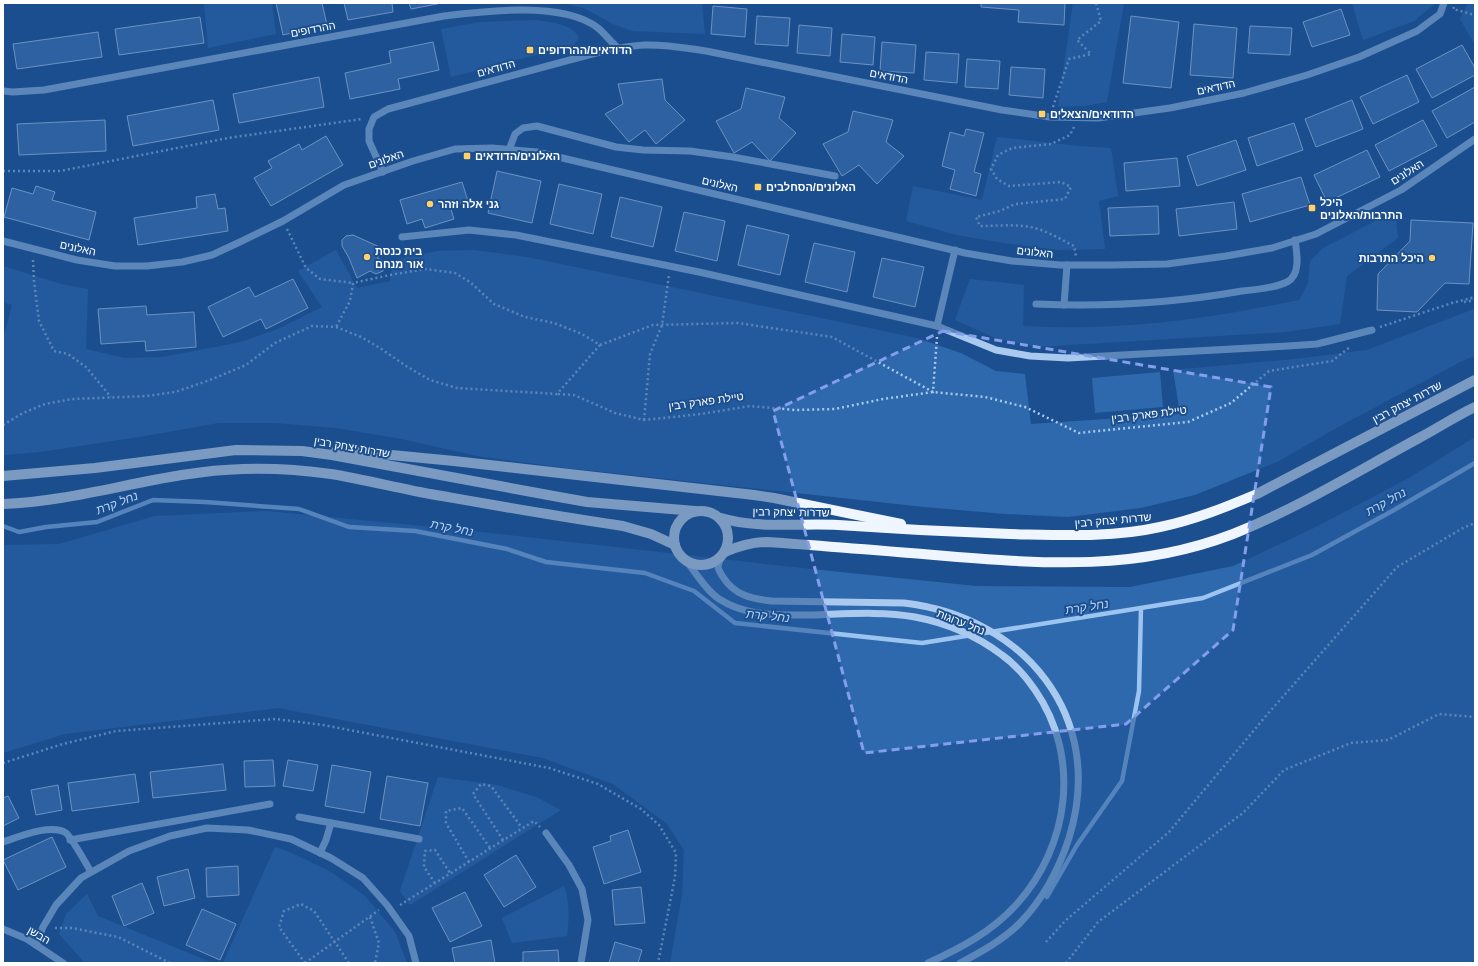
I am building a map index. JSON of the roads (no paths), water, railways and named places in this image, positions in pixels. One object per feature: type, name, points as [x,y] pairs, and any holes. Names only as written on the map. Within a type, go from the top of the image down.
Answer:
[{"type":"main road","name":"שדרות יצחק רבין","points":[[721,518],[742,523],[827,525],[960,532],[1089,535],[1123,533],[1160,527],[1222,509],[1257,494],[1475,380]]},
{"type":"main road","points":[[723,554],[728,544],[729,534],[721,518],[713,513],[695,511],[687,514],[680,520],[674,537],[675,545],[679,554],[685,560],[693,564],[702,565],[711,564],[723,554],[741,545],[753,542],[1052,563],[1090,563],[1126,560],[1165,554],[1231,534],[1269,519],[1475,407]]},
{"type":"main road","name":"שדרות יצחק רבין","points":[[3,476],[80,470],[236,450],[302,451],[332,454],[537,494],[580,500],[695,511]]},
{"type":"main road","points":[[302,451],[350,451],[404,456],[754,495],[896,523],[960,532]]},
{"type":"main road","points":[[3,504],[68,497],[172,477],[208,472],[242,469],[303,471],[332,474],[436,495],[623,526],[651,534],[675,545]]},
{"type":"street","name":"הדודאים","points":[[383,172],[368,142],[369,129],[374,117],[388,109],[618,48],[644,45],[672,46],[1002,110],[1050,117],[1098,118],[1170,108],[1244,92],[1307,75],[1359,56],[1417,32],[1440,14],[1444,3]]},
{"type":"street","name":"ההרדופים","points":[[3,91],[14,92],[44,90],[444,16],[500,10],[554,12],[577,17],[597,28],[618,48]]},
{"type":"street","points":[[509,150],[515,134],[523,128],[538,126],[616,147],[643,150],[698,152],[834,176]]},
{"type":"street","name":"האלונים","points":[[3,241],[77,260],[115,266],[147,266],[182,262],[212,255],[283,222],[344,185],[413,161],[455,149],[492,148],[537,152],[956,250],[1012,261],[1067,265],[1167,264],[1272,248],[1316,234],[1402,190],[1475,139]]},
{"type":"street","points":[[402,237],[469,230],[516,235],[670,266],[937,326],[996,350],[1030,356],[1068,358],[1317,344],[1372,330]]},
{"type":"street","points":[[1036,304],[1145,304],[1208,297],[1264,288],[1287,282],[1294,274],[1298,257],[1295,240]]},
{"type":"street","points":[[937,326],[956,250]]},
{"type":"street","points":[[1064,305],[1067,265]]},
{"type":"street","name":"נחל ערוגות","points":[[723,554],[718,566],[729,586],[744,596],[758,600],[904,603],[931,607],[964,619],[1000,638],[1015,648],[1044,677],[1055,693],[1071,727],[1078,767],[1079,788],[1077,808],[1066,849],[1049,885],[1034,906],[1019,923],[990,946],[960,963]]},
{"type":"street","name":"נחל ערוגות","points":[[685,560],[710,592],[717,598],[739,609],[750,612],[774,615],[895,615],[915,617],[961,631],[1005,656],[1022,673],[1041,699],[1055,727],[1063,760],[1063,798],[1058,829],[1053,845],[1038,876],[1028,891],[1005,916],[967,944],[928,963]]},
{"type":"street","points":[[70,840],[270,804]]},
{"type":"street","points":[[299,816],[419,839]]},
{"type":"street","points":[[320,853],[331,823]]},
{"type":"street","points":[[36,945],[43,927],[56,905],[81,878],[129,851],[170,836],[207,828],[248,830],[291,839],[331,858],[363,878],[389,908],[409,936],[416,963]]},
{"type":"street","points":[[3,842],[34,832],[56,830],[66,833],[91,872]]},
{"type":"street","points":[[546,833],[569,865],[582,889],[588,920],[580,963]]},
{"type":"street","name":"הבשן","points":[[3,929],[27,939],[63,963]]},
{"type":"waterway","name":"נחל קרת","points":[[3,526],[19,532],[46,527],[97,522],[153,500],[205,502],[299,509],[349,527],[415,531],[507,549],[546,562],[645,573],[694,591],[735,623],[922,643],[1203,598],[1312,555],[1475,463]]},
{"type":"waterway","points":[[1047,897],[1077,845],[1122,781],[1139,691],[1141,608]]},
{"type":"place","name":"הדודאים/ההרדופים","points":[[530,50]]},
{"type":"place","name":"הדודאים/הצאלים","points":[[1042,114]]},
{"type":"place","name":"האלונים/הדודאים","points":[[467,156]]},
{"type":"place","name":"האלונים/הסחלבים","points":[[758,187]]},
{"type":"place","name":"גני אלה וזהר","points":[[430,204]]},
{"type":"place","name":"היכל התרבות/האלונים","points":[[1312,208]]},
{"type":"place","name":"בית כנסת אור מנחם","points":[[367,257]]},
{"type":"place","name":"היכל התרבות","points":[[1432,258]]}]
